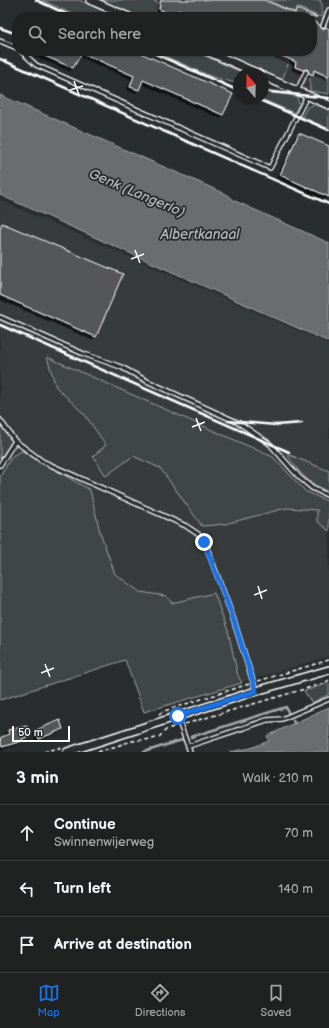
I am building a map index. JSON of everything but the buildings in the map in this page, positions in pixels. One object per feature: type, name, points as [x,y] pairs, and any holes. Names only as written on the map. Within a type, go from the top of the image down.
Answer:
[{"type":"street","points":[[90,0],[118,12]]},
{"type":"street","points":[[218,56],[245,68]]},
{"type":"street","points":[[269,79],[329,105]]},
{"type":"street","points":[[67,752],[256,691],[329,670]]},
{"type":"lane","points":[[323,26],[329,10]]},
{"type":"lane","points":[[0,41],[12,46]]},
{"type":"lane","points":[[26,56],[36,65],[270,168],[307,96]]},
{"type":"lane","points":[[297,91],[306,72]]},
{"type":"lane","points":[[0,317],[84,354],[121,367],[146,381],[239,423],[270,444],[299,477],[312,488],[329,496]]},
{"type":"lane","points":[[0,420],[15,441],[42,460],[186,526],[198,534],[207,548],[231,611],[256,691]]},
{"type":"lane","points":[[0,465],[15,441]]},
{"type":"lane","points":[[189,746],[267,720],[282,719],[329,699]]},
{"type":"lane","points":[[178,716],[190,752]]},
{"type":"path","points":[[98,752],[132,741],[159,737],[167,729],[325,683],[329,680]]},
{"type":"shaded area","points":[[42,0],[79,0],[106,12],[68,12]]},
{"type":"shaded area","points":[[101,0],[152,0],[159,3],[156,12],[128,12]]},
{"type":"shaded area","points":[[152,0],[268,0],[294,12],[156,12],[159,3]]},
{"type":"shaded area","points":[[268,0],[320,0],[322,6],[322,13],[320,17],[317,16],[317,12],[308,12],[297,7],[294,12]]},
{"type":"shaded area","points":[[320,0],[329,0],[329,78],[315,72],[313,76],[310,75],[310,91],[282,80],[289,62],[276,56],[317,56],[317,16],[320,17],[322,4]]},
{"type":"shaded area","points":[[297,7],[308,12],[294,12]]},
{"type":"shaded area","points":[[165,56],[205,56],[233,68],[233,82],[210,76]]},
{"type":"shaded area","points":[[227,56],[276,56],[289,62],[282,80],[269,74],[269,68],[254,68]]},
{"type":"shaded area","points":[[315,72],[329,78],[329,94],[310,91],[310,74],[313,75]]},
{"type":"shaded area","points":[[269,93],[297,97],[299,104],[294,113],[269,102]]},
{"type":"shaded area","points":[[317,105],[329,110],[329,129],[302,117],[307,107]]},
{"type":"shaded area","points":[[0,200],[329,344],[329,656],[144,712],[125,659],[0,494]]},
{"type":"shaded area","points":[[47,357],[273,457],[305,491],[329,502],[329,531],[317,521],[317,510],[286,508],[225,524],[202,526],[160,468],[133,456],[106,476],[93,456],[106,445],[85,415],[56,387]]},
{"type":"shaded area","points":[[0,424],[12,441],[0,459]]},
{"type":"shaded area","points":[[22,451],[90,490],[100,532],[115,574],[140,592],[166,596],[172,603],[214,593],[228,631],[238,676],[242,683],[144,712],[125,660],[0,700],[0,477],[12,456]]},
{"type":"shaded area","points":[[287,454],[329,471],[329,492],[315,485],[305,477]]},
{"type":"shaded area","points":[[329,683],[329,694],[312,703],[304,691]]},
{"type":"water","name":"Albertkanaal","points":[[0,95],[228,195],[235,201],[329,243],[329,342],[0,195]]},
{"type":"water","points":[[329,707],[329,752],[230,752],[251,748],[269,741],[267,736]]},
{"type":"waterway","points":[[191,737],[286,707],[288,712]]},
{"type":"waterway","points":[[144,752],[182,740]]},
{"type":"railway","points":[[36,0],[62,12]]},
{"type":"railway","points":[[0,28],[12,32]]},
{"type":"railway","points":[[160,56],[233,88]]},
{"type":"railway","points":[[0,59],[329,204]]},
{"type":"railway","points":[[269,92],[329,98]]},
{"type":"railway","points":[[269,104],[329,130]]},
{"type":"railway","points":[[0,325],[289,452]]},
{"type":"railway","points":[[228,421],[276,425],[302,423]]},
{"type":"route","points":[[178,716],[256,691],[233,618],[204,542]]},
{"type":"water label","name":"Genk (Langerlo)","points":[[137,193]]}]
